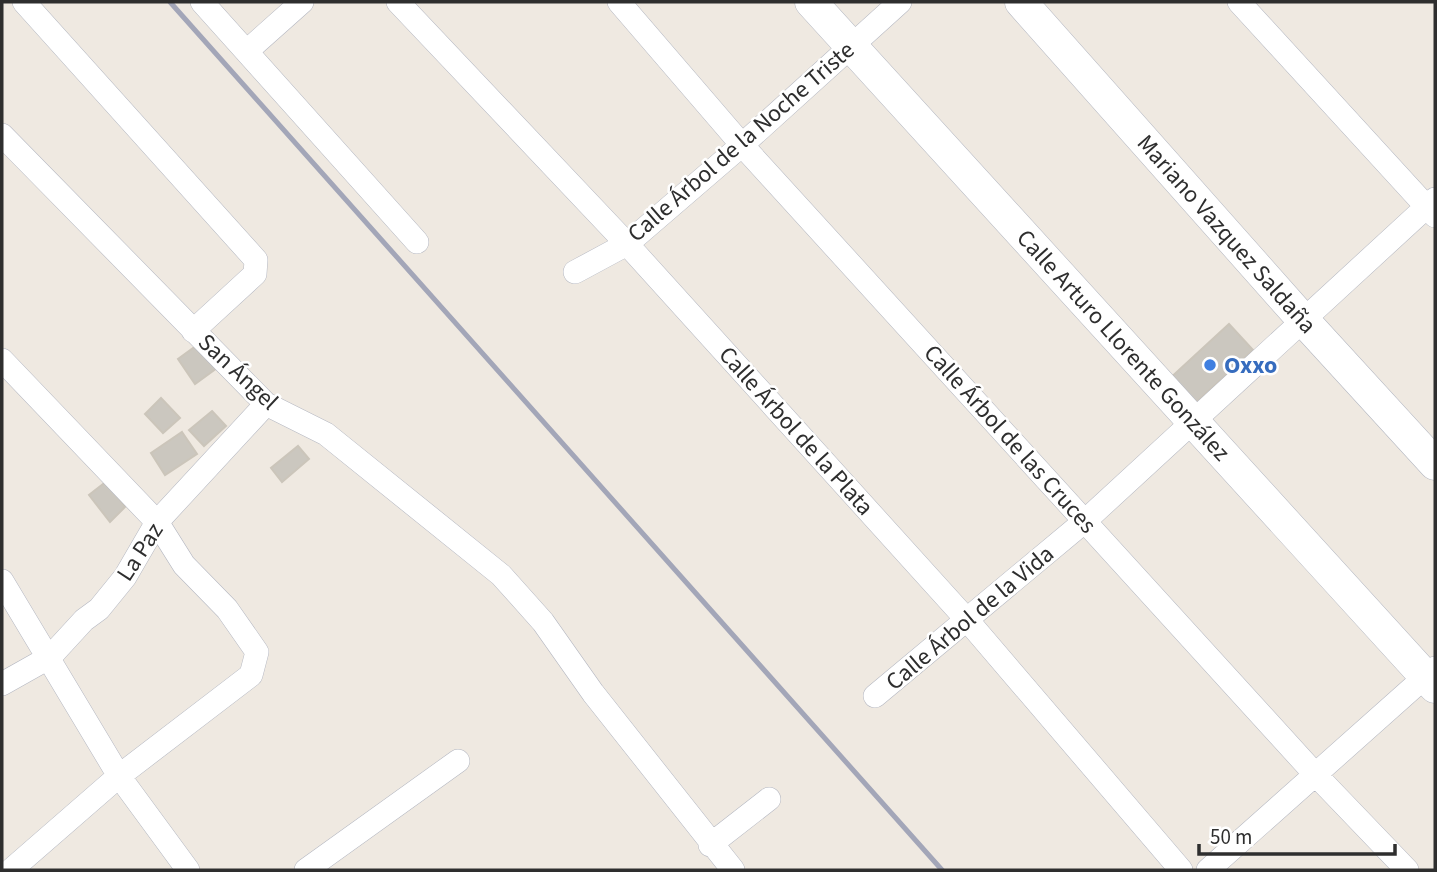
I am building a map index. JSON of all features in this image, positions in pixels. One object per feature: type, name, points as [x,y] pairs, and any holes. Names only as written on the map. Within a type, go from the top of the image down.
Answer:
[{"type":"street","points":[[24,2],[256,260],[258,267],[255,274],[193,331]]},
{"type":"street","points":[[202,2],[417,242]]},
{"type":"street","points":[[247,51],[302,2]]},
{"type":"street","name":"Calle Árbol de la Plata","points":[[398,2],[626,244],[968,621],[1181,870]]},
{"type":"street","name":"Calle Árbol de las Cruces","points":[[620,2],[742,145],[1314,773],[1407,870]]},
{"type":"street","name":"Calle Arturo Llorente González","points":[[811,2],[1194,422],[1432,677]]},
{"type":"street","name":"Calle Árbol de la Noche Triste","points":[[575,272],[626,244],[742,145],[900,2]]},
{"type":"street","name":"Mariano Vazquez Saldaña","points":[[1021,2],[1435,464]]},
{"type":"street","points":[[1238,2],[1432,207]]},
{"type":"street","name":"San Ángel","points":[[2,135],[266,404],[326,434],[500,575],[543,622],[593,693],[710,845],[733,870]]},
{"type":"street","name":"Calle Árbol de la Vida","points":[[875,696],[1085,522],[1432,207]]},
{"type":"street","points":[[2,360],[157,522],[184,565],[227,609],[257,652],[251,675],[119,776],[11,870]]},
{"type":"street","name":"La Paz","points":[[2,684],[50,657],[110,598],[157,522],[266,404]]},
{"type":"street","points":[[2,581],[119,776],[188,870]]},
{"type":"street","points":[[1208,870],[1314,773],[1432,677]]},
{"type":"street","points":[[306,870],[458,761]]},
{"type":"street","points":[[710,845],[769,799]]},
{"type":"building","name":"Oxxo","points":[[1229,324],[1253,350],[1191,407],[1167,381]]},
{"type":"building","points":[[200,343],[217,368],[195,384],[178,359]]},
{"type":"building","points":[[161,398],[180,418],[163,433],[145,414]]},
{"type":"building","points":[[212,411],[226,426],[204,446],[189,430]]},
{"type":"building","points":[[182,432],[197,454],[165,475],[151,453]]},
{"type":"building","points":[[298,446],[309,459],[282,482],[271,468]]},
{"type":"building","points":[[107,481],[125,507],[110,522],[89,495]]},
{"type":"railway","points":[[170,2],[942,870]]},
{"type":"place","name":"Oxxo","points":[[1210,365]]}]
